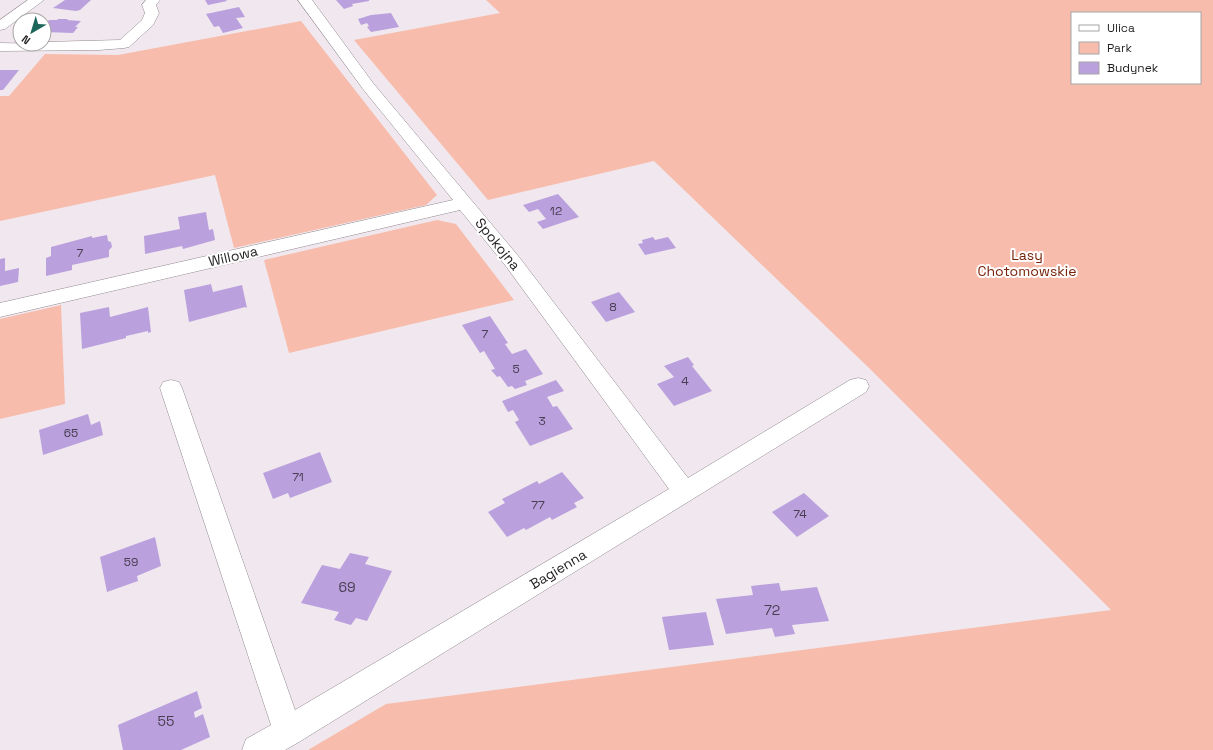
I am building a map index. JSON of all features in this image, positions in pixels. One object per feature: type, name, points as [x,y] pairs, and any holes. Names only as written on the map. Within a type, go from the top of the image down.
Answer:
[{"type":"street","points":[[0,26],[37,0]]},
{"type":"street","points":[[0,47],[100,46],[124,44],[148,22],[152,13],[149,4],[153,0]]},
{"type":"street","name":"Spokojna","points":[[305,0],[368,86],[466,203],[512,261],[685,492]]},
{"type":"street","name":"Willowa","points":[[0,310],[466,203]]},
{"type":"street","name":"Bagienna","points":[[257,750],[858,386]]},
{"type":"street","points":[[171,388],[288,732]]},
{"type":"green space","name":"Lasy Chotomowskie","points":[[486,0],[1213,0],[1213,750],[308,750],[386,704],[1111,610],[868,367],[654,161],[488,200],[354,40],[500,13]]},
{"type":"green space","points":[[301,21],[437,195],[426,205],[234,248],[215,175],[0,221],[0,96],[9,96],[45,54],[118,55]]},
{"type":"green space","points":[[437,220],[456,224],[514,300],[289,353],[264,260]]},
{"type":"green space","points":[[61,305],[65,404],[0,419],[0,319]]},
{"type":"building","points":[[65,0],[91,0],[80,10],[76,11],[53,8]]},
{"type":"building","points":[[205,0],[226,0],[227,1],[208,5]]},
{"type":"building","points":[[336,0],[369,1],[352,4],[353,6],[344,9]]},
{"type":"building","points":[[239,7],[245,17],[236,18],[243,28],[223,33],[219,26],[214,27],[206,14]]},
{"type":"building","points":[[391,13],[399,27],[371,32],[367,27],[369,26],[367,23],[361,25],[358,19],[371,15]]},
{"type":"building","points":[[68,19],[67,20],[81,21],[75,27],[78,27],[73,33],[52,32],[52,20]]},
{"type":"building","points":[[0,70],[19,70],[3,90],[0,90]]},
{"type":"building","points":[[558,194],[579,217],[543,229],[537,222],[546,219],[538,209],[529,212],[523,205]]},
{"type":"building","points":[[206,212],[209,230],[213,229],[215,240],[183,249],[182,246],[145,254],[144,236],[180,229],[178,217]]},
{"type":"building","points":[[107,235],[108,241],[111,242],[112,247],[109,250],[109,257],[72,265],[72,270],[46,276],[46,258],[51,256],[51,247],[92,236],[92,238]]},
{"type":"building","points":[[653,237],[655,240],[668,237],[676,248],[645,255],[638,244],[643,243],[642,240]]},
{"type":"building","points":[[5,258],[5,271],[19,268],[18,282],[0,286],[0,259]]},
{"type":"building","points":[[211,284],[213,292],[242,285],[247,308],[245,307],[189,322],[184,290]]},
{"type":"building","points":[[619,292],[635,312],[606,322],[591,302]]},
{"type":"building","points":[[109,307],[110,317],[148,307],[151,332],[148,333],[148,331],[126,336],[126,338],[82,349],[80,313]]},
{"type":"building","points":[[490,316],[508,343],[505,344],[512,354],[526,349],[543,374],[525,381],[527,385],[515,389],[512,386],[508,387],[500,376],[497,377],[491,370],[495,369],[484,351],[480,353],[462,325]]},
{"type":"building","points":[[688,357],[694,365],[692,366],[712,391],[674,406],[657,384],[674,377],[664,366]]},
{"type":"building","points":[[556,380],[564,391],[547,397],[553,407],[557,406],[573,429],[530,446],[515,422],[519,420],[513,410],[508,412],[502,401]]},
{"type":"building","points":[[88,414],[91,425],[100,421],[103,435],[43,455],[39,430]]},
{"type":"building","points":[[320,452],[332,482],[290,498],[288,493],[273,499],[263,473]]},
{"type":"building","points":[[562,472],[584,498],[574,503],[577,507],[552,520],[550,517],[526,530],[524,528],[507,537],[488,512],[505,503],[502,499],[537,481],[539,484]]},
{"type":"building","points":[[804,493],[829,516],[797,537],[772,512]]},
{"type":"building","points":[[155,537],[161,566],[137,576],[138,581],[107,592],[100,557]]},
{"type":"building","points":[[350,553],[369,557],[365,564],[392,571],[367,621],[356,618],[351,625],[334,620],[339,612],[301,603],[322,565],[340,569]]},
{"type":"building","points":[[779,583],[781,591],[817,587],[829,621],[792,625],[795,634],[775,637],[772,628],[726,634],[716,599],[753,595],[751,586]]},
{"type":"building","points":[[706,612],[714,645],[669,650],[662,617]]},
{"type":"building","points":[[197,691],[202,708],[194,712],[195,718],[203,714],[210,737],[181,750],[123,750],[118,725]]}]
